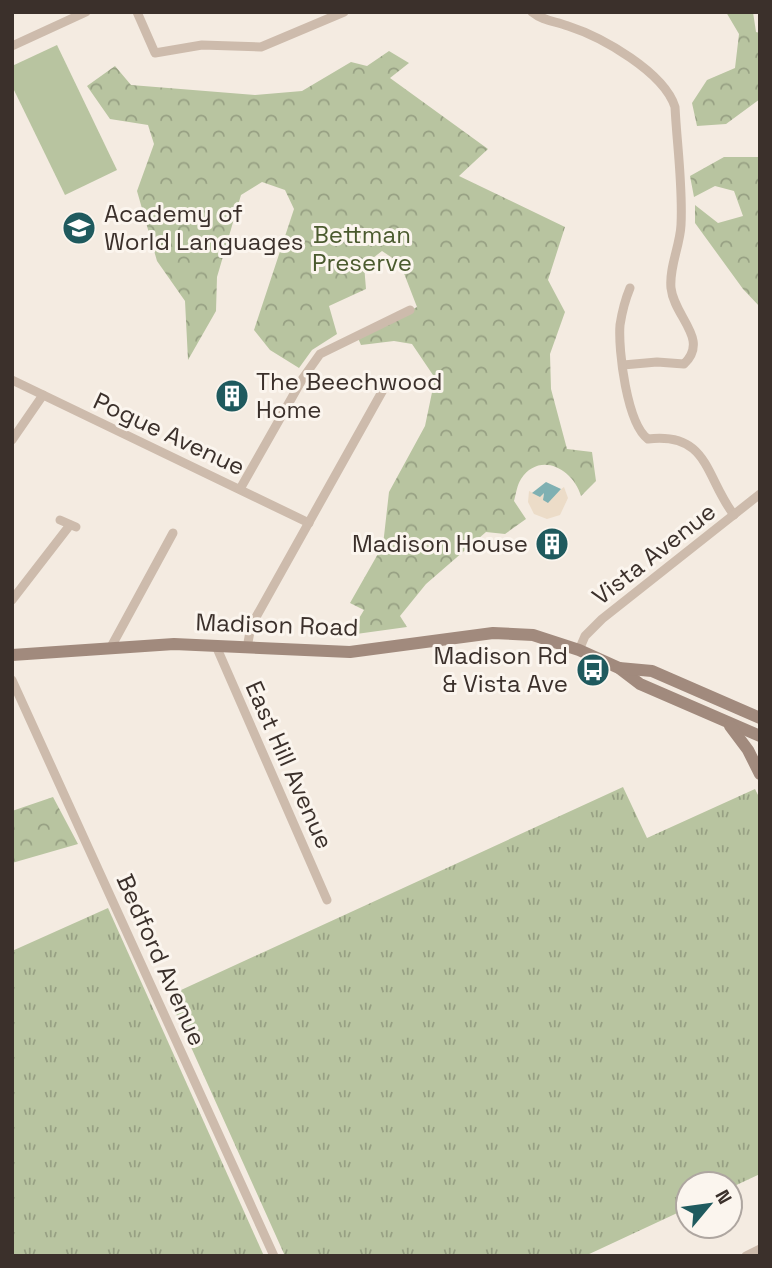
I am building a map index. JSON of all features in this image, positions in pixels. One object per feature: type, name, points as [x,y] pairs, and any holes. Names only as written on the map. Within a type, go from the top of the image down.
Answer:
[{"type":"main road","name":"Madison Road","points":[[12,655],[174,644],[350,652],[507,633],[546,638],[579,650],[618,668],[640,684],[760,737]]},
{"type":"main road","name":"Madison Road","points":[[618,668],[652,671],[760,718]]},
{"type":"main road","points":[[699,711],[760,726]]},
{"type":"main road","points":[[727,723],[748,750],[760,774]]},
{"type":"street","points":[[12,46],[86,12]]},
{"type":"street","points":[[137,12],[155,53],[202,45],[261,47],[344,12]]},
{"type":"street","points":[[532,12],[541,19],[568,26],[600,40],[640,66],[666,87],[674,107],[681,226],[671,289],[677,309],[695,340],[693,355],[684,364],[657,362],[623,365]]},
{"type":"street","points":[[630,288],[620,328],[623,365],[629,399],[643,435],[649,439],[666,437],[684,440],[692,446],[734,515]]},
{"type":"street","points":[[240,489],[303,378],[320,354],[410,310]]},
{"type":"street","name":"Pogue Avenue","points":[[12,380],[309,523]]},
{"type":"street","points":[[247,648],[251,626],[383,390]]},
{"type":"street","points":[[12,440],[43,395]]},
{"type":"street","name":"Vista Avenue","points":[[579,650],[585,636],[602,619],[760,494]]},
{"type":"street","points":[[12,600],[73,526],[60,520]]},
{"type":"street","points":[[111,647],[173,533]]},
{"type":"street","name":"East Hill Avenue","points":[[216,646],[327,900]]},
{"type":"street","name":"Bedford Avenue","points":[[12,680],[274,1256]]},
{"type":"street","points":[[746,1256],[760,1249]]},
{"type":"green space","points":[[726,12],[753,12],[756,32],[760,33],[760,99],[726,124],[697,126],[692,103],[707,80],[735,68],[739,34]]},
{"type":"green space","points":[[57,45],[117,170],[65,195],[12,86],[12,66]]},
{"type":"green space","name":"Bettman Preserve","points":[[389,51],[409,63],[390,78],[488,149],[459,176],[565,227],[548,280],[565,312],[550,354],[551,389],[567,449],[592,452],[596,481],[581,496],[571,478],[555,466],[537,466],[528,471],[520,481],[514,501],[526,519],[505,534],[486,532],[426,584],[400,616],[407,627],[349,635],[364,610],[350,603],[383,545],[389,492],[425,426],[435,378],[412,344],[394,341],[361,345],[358,338],[417,307],[400,263],[382,251],[364,265],[366,289],[329,306],[337,334],[312,350],[299,368],[270,350],[254,330],[294,209],[285,190],[262,182],[241,195],[217,277],[216,311],[188,360],[185,301],[157,261],[137,191],[154,144],[148,125],[110,119],[87,86],[115,66],[131,85],[255,95],[302,91],[351,62],[367,66]]},
{"type":"green space","points":[[724,157],[760,157],[760,307],[743,289],[695,223],[695,205],[718,223],[743,216],[734,191],[715,186],[694,197],[690,176]]},
{"type":"green space","points":[[623,787],[647,838],[755,789],[760,799],[760,1174],[744,1181],[744,1170],[674,1170],[674,1215],[585,1256],[285,1256],[168,996]]},
{"type":"green space","points":[[53,797],[78,844],[12,863],[12,811]]},
{"type":"green space","points":[[108,908],[264,1256],[12,1256],[12,951]]},
{"type":"shaded area","points":[[564,487],[568,498],[560,515],[547,519],[534,514],[528,502],[529,491],[540,496],[544,492],[543,498],[552,496]]},
{"type":"water","points":[[546,482],[561,489],[548,503],[543,500],[544,493],[540,497],[532,493]]},
{"type":"place","name":"Academy of World Languages","points":[[79,228]]},
{"type":"place","name":"The Beechwood Home","points":[[232,396]]},
{"type":"place","name":"Madison House","points":[[552,544]]},
{"type":"place","name":"Madison Rd & Vista Ave","points":[[593,670]]}]
